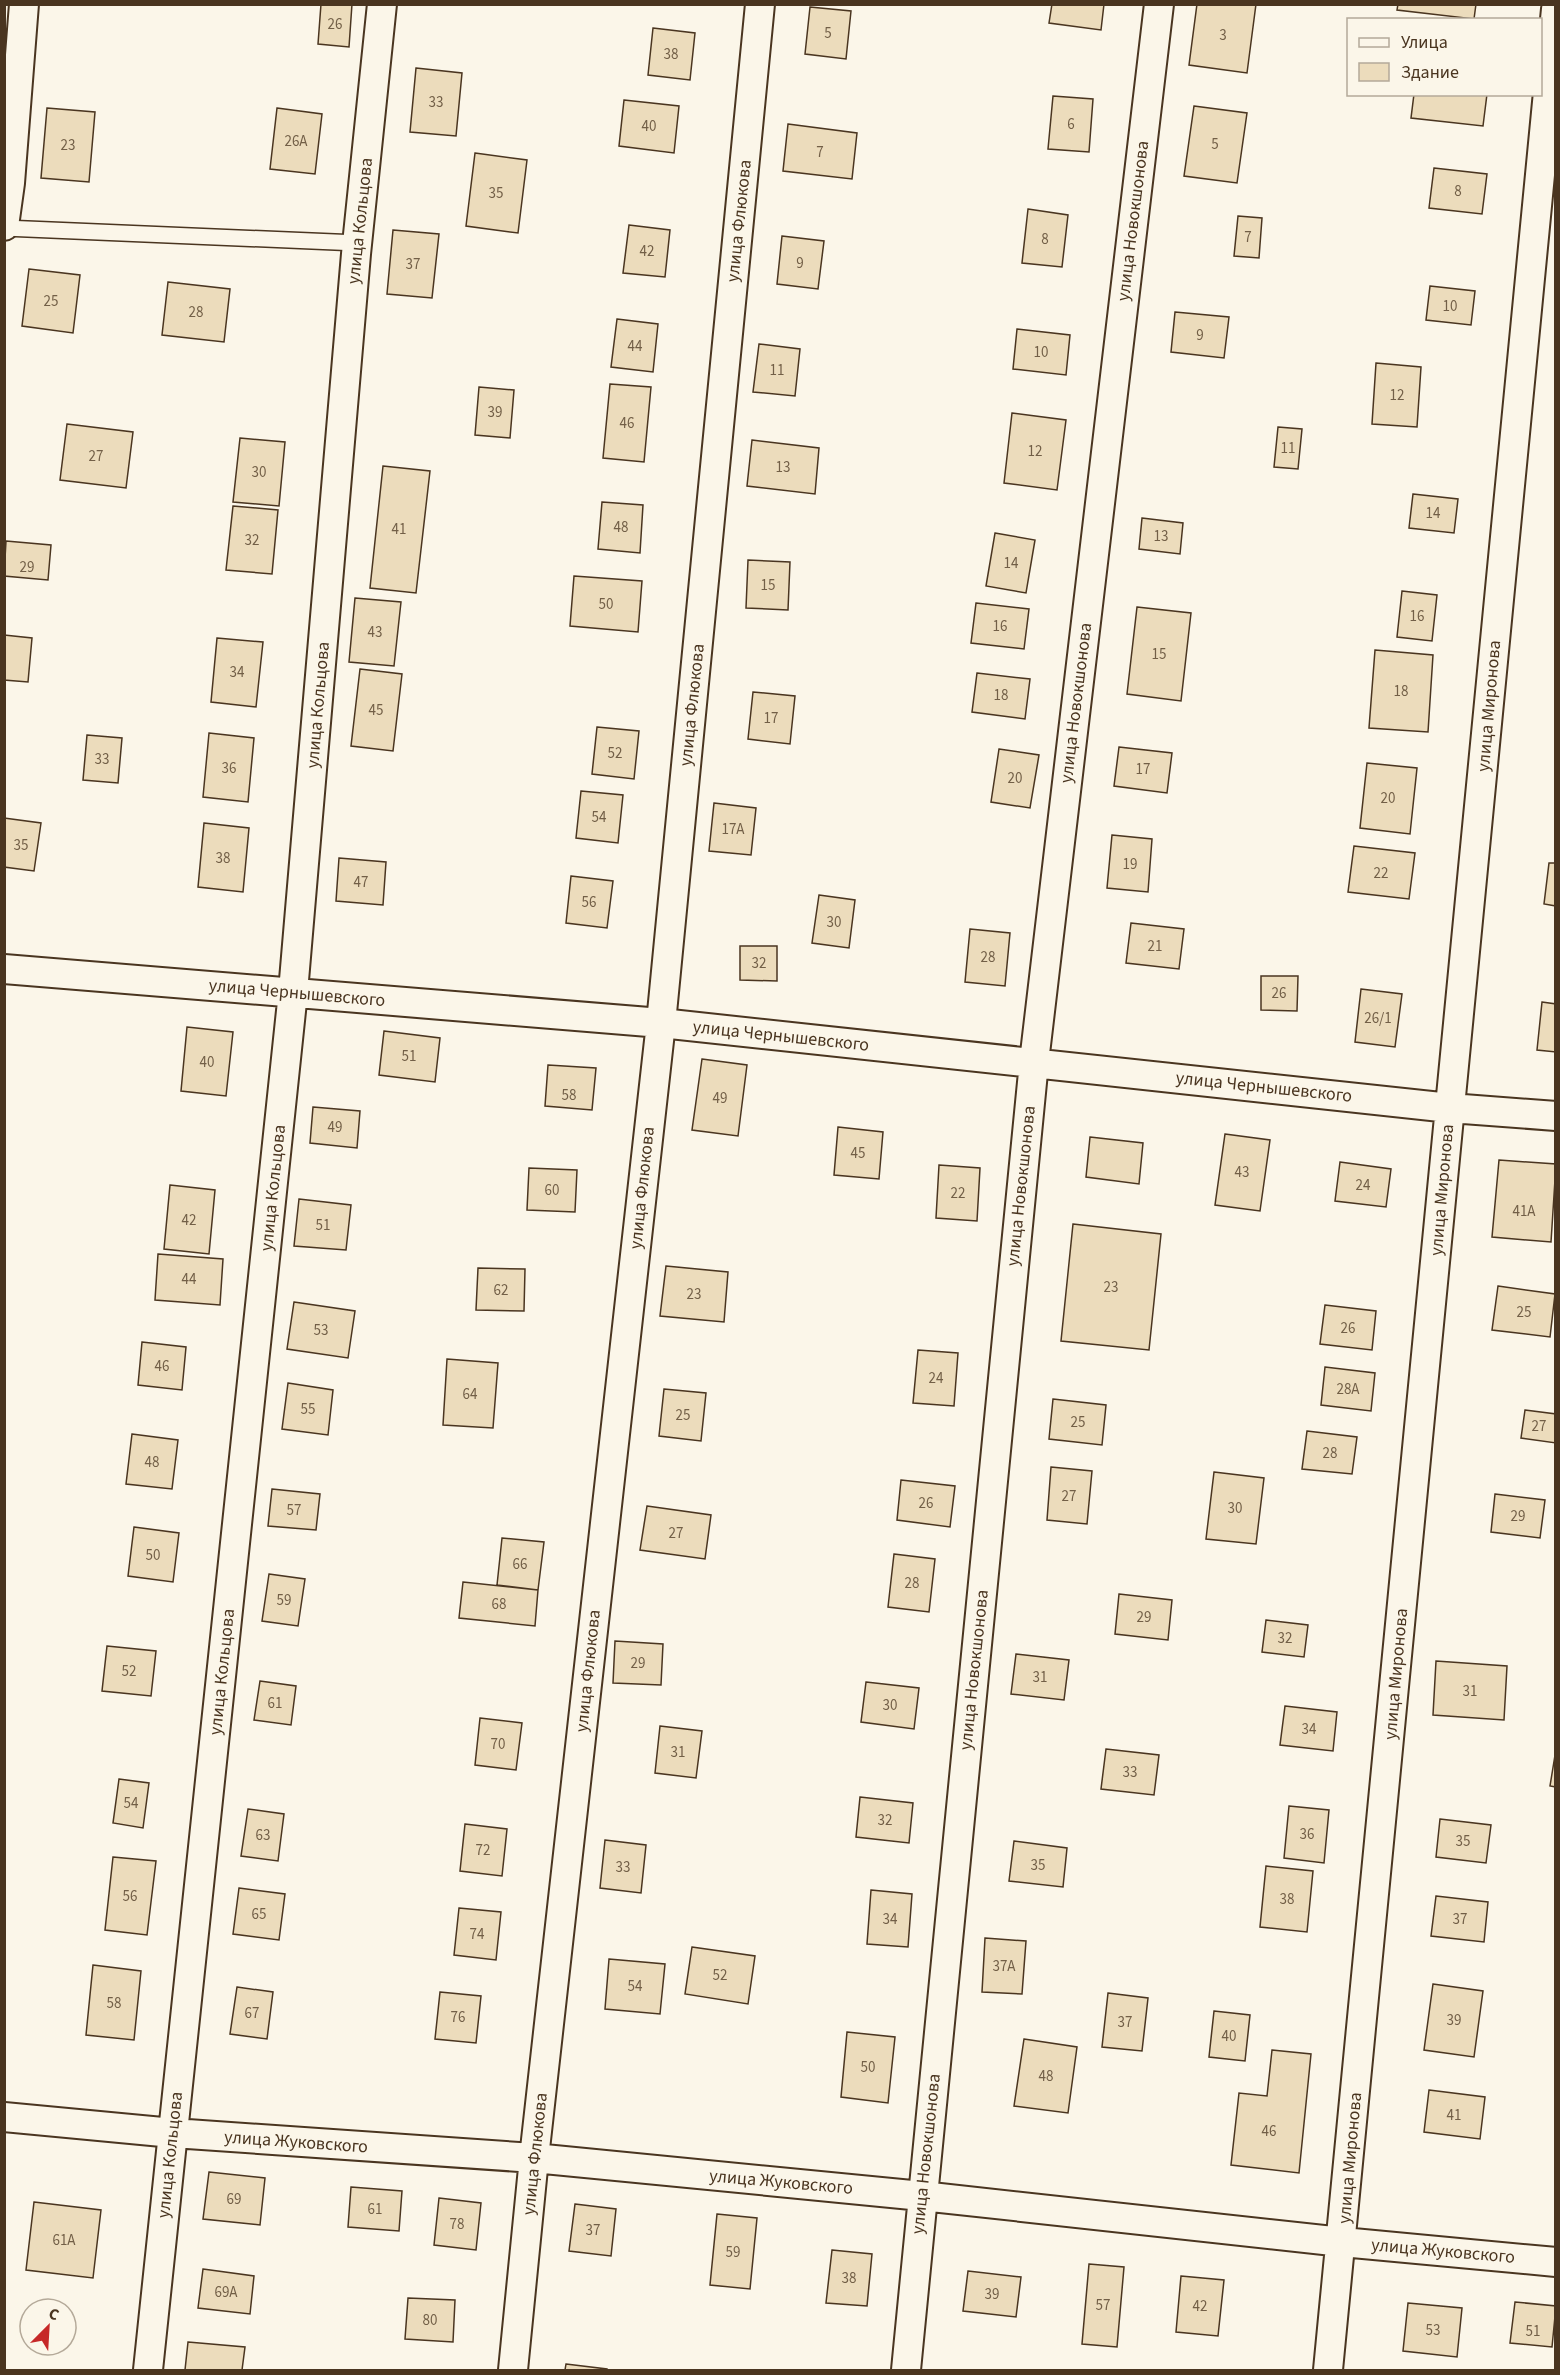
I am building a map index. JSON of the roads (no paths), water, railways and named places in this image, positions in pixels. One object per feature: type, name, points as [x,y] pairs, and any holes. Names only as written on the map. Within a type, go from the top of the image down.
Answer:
[{"type":"street","points":[[4,248],[24,4]]},
{"type":"street","name":"улица Флюкова","points":[[513,2370],[534,2158],[661,1023],[760,4]]},
{"type":"street","name":"улица Новокшонова","points":[[906,2370],[1034,1062],[1158,4]]},
{"type":"street","name":"улица Кольцова","points":[[148,2370],[293,992],[358,243],[382,5]]},
{"type":"street","name":"улица Миронова","points":[[1328,2370],[1556,9]]},
{"type":"street","name":"улица Чернышевского","points":[[4,969],[661,1023],[1450,1108],[1556,1116]]},
{"type":"street","name":"улица Жуковского","points":[[4,2117],[173,2133],[534,2158],[1556,2262]]},
{"type":"lane","points":[[4,228],[358,243]]}]
